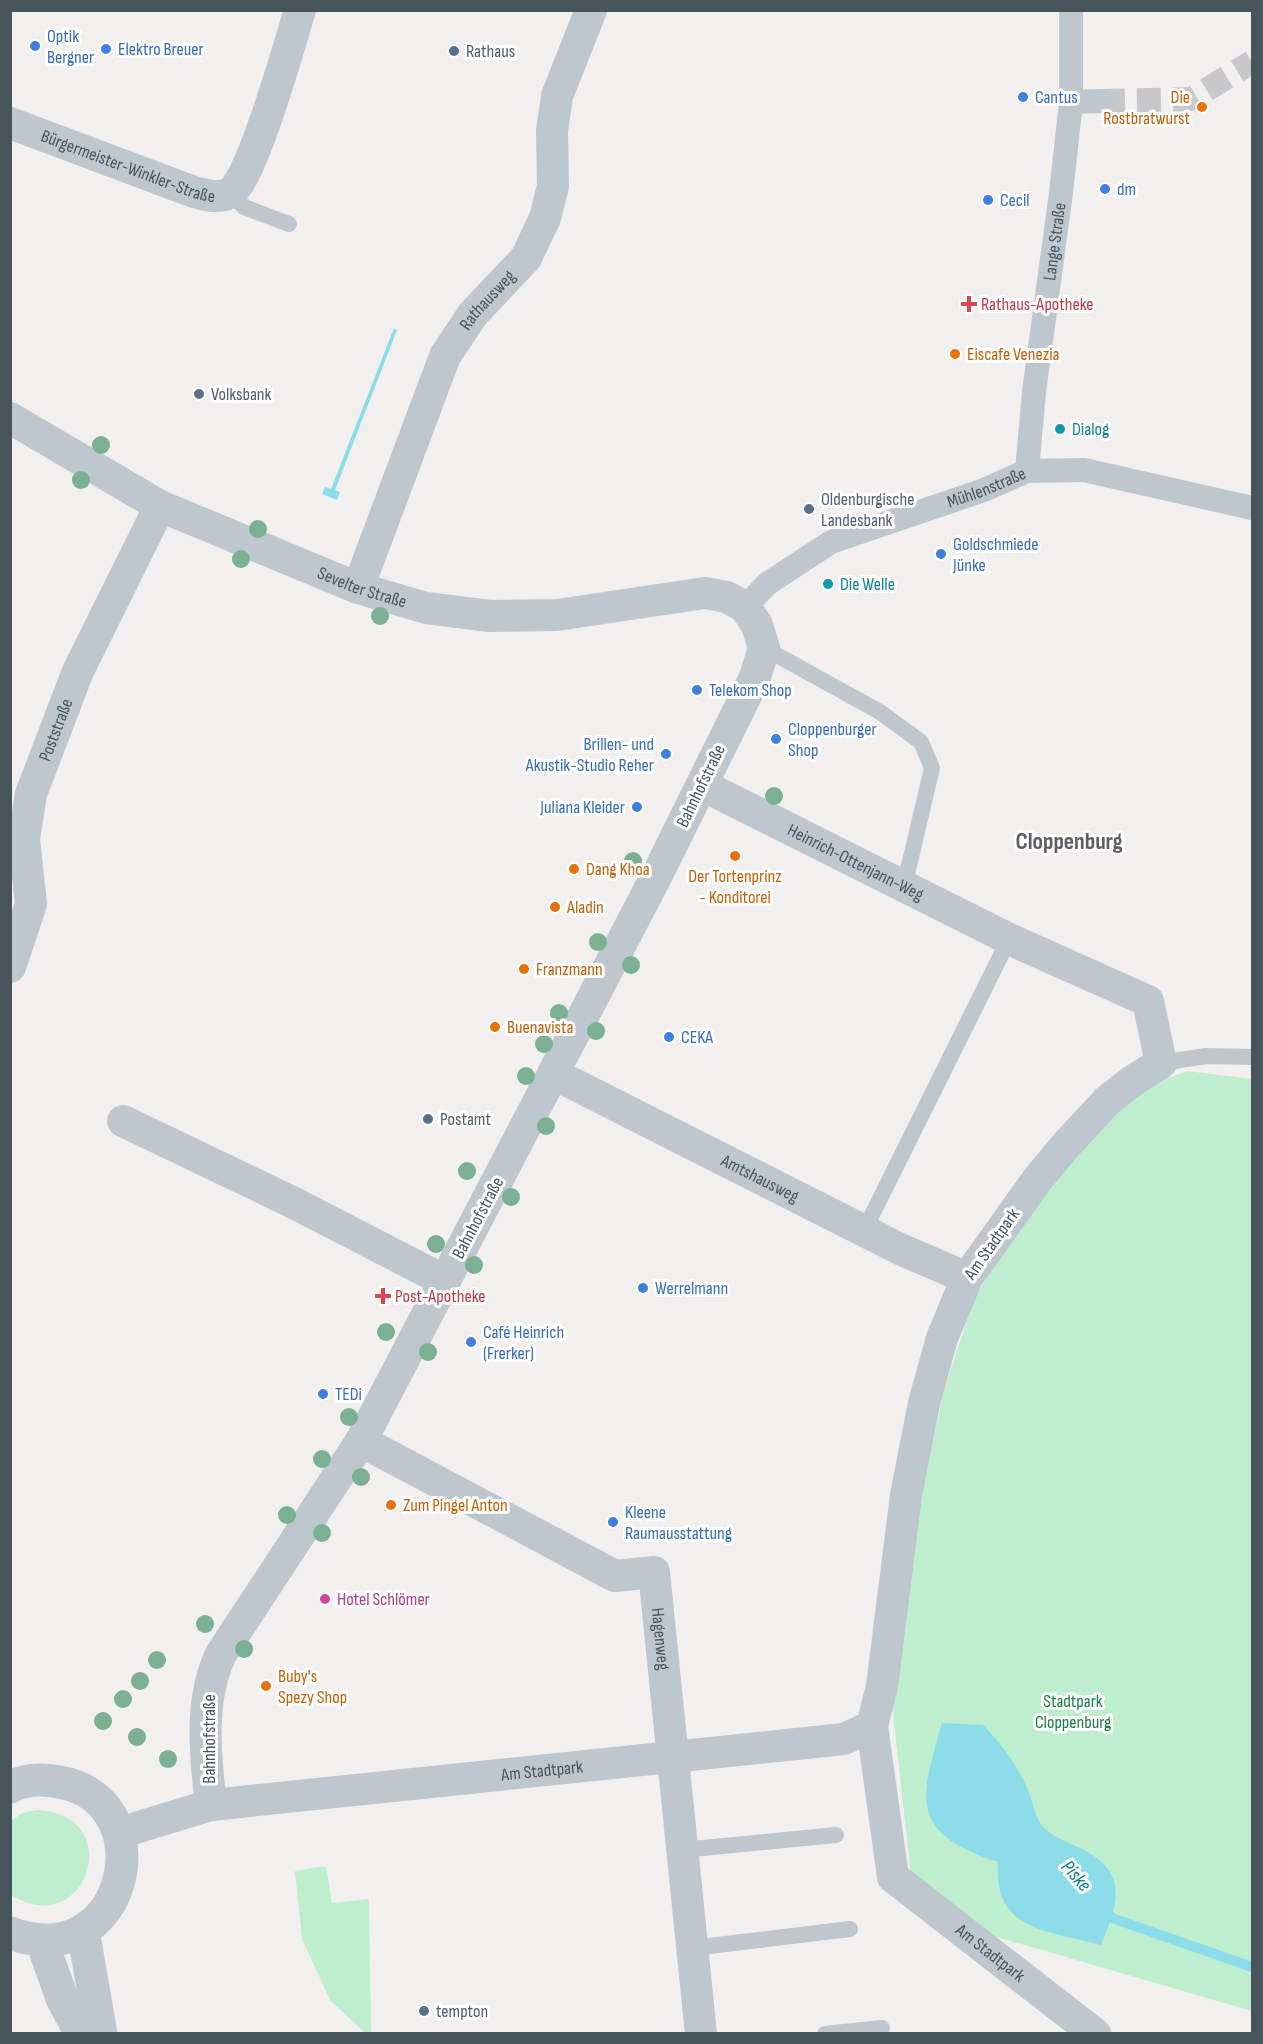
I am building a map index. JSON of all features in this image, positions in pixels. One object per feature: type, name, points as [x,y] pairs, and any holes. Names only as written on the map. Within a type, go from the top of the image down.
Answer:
[{"type":"street","name":"Bürgermeister-Winkler-Straße","points":[[10,123],[194,192],[212,197],[231,193],[241,182],[271,105],[300,10]]},
{"type":"street","name":"Rathausweg","points":[[358,588],[445,356],[473,314],[526,258],[544,218],[553,186],[552,131],[557,96],[591,10]]},
{"type":"street","name":"Lange Straße","points":[[1027,471],[1034,392],[1071,102],[1071,10]]},
{"type":"street","points":[[1071,102],[1101,101]]},
{"type":"street","name":"Sevelter Straße","points":[[10,418],[160,506],[358,588],[426,608],[490,616],[557,615],[705,593],[727,597],[745,607]]},
{"type":"street","name":"Mühlenstraße","points":[[745,607],[767,584],[831,542],[984,490],[1027,471],[1084,470],[1252,508]]},
{"type":"street","name":"Poststraße","points":[[10,967],[32,904],[24,839],[31,794],[78,671],[160,506]]},
{"type":"street","points":[[745,607],[757,625],[764,648]]},
{"type":"street","name":"Bahnhofstraße","points":[[119,1833],[211,1805],[206,1764],[206,1709],[211,1676],[221,1654],[361,1442],[702,785],[754,677],[764,648]]},
{"type":"street","name":"Heinrich-Ottenjann-Weg","points":[[702,785],[1009,939]]},
{"type":"street","points":[[1009,939],[1148,1001],[1161,1063]]},
{"type":"street","name":"Am Stadtpark","points":[[1095,2034],[893,1877],[872,1726],[882,1686],[906,1495],[924,1403],[942,1338],[967,1278],[1067,1144],[1108,1100],[1161,1063]]},
{"type":"street","name":"Amtshausweg","points":[[554,1074],[864,1231],[967,1278]]},
{"type":"street","points":[[123,1121],[296,1204],[445,1281]]},
{"type":"street","name":"Hagenweg","points":[[361,1442],[615,1576],[654,1572],[701,2034]]},
{"type":"street","name":"Am Stadtpark","points":[[211,1805],[844,1739],[872,1726]]},
{"type":"street","points":[[10,1933],[42,1942],[63,1939],[83,1930],[110,1903],[121,1877],[122,1850],[119,1833],[98,1801],[75,1786],[45,1779],[14,1780]]},
{"type":"street","points":[[83,1930],[101,2034]]},
{"type":"street","points":[[42,1942],[62,1998],[81,2034]]},
{"type":"lane","points":[[231,193],[244,207],[289,224]]},
{"type":"lane","points":[[764,648],[880,712],[921,742],[932,768],[904,887]]},
{"type":"lane","points":[[864,1231],[1009,939]]},
{"type":"lane","points":[[1161,1063],[1206,1056],[1252,1057]]},
{"type":"lane","points":[[682,1850],[836,1835]]},
{"type":"lane","points":[[692,1948],[850,1929]]},
{"type":"lane","points":[[825,2034],[882,2028]]},
{"type":"green space","name":"Stadtpark Cloppenburg","points":[[1187,1071],[1252,1079],[1252,2011],[969,1929],[913,1893],[892,1705],[922,1492],[943,1394],[973,1301],[1020,1223],[1133,1091]]},
{"type":"green space","points":[[37,1810],[65,1817],[82,1832],[89,1852],[86,1872],[76,1890],[59,1903],[37,1905],[10,1894],[11,1821],[22,1813]]},
{"type":"green space","points":[[326,1866],[332,1903],[369,1899],[371,2033],[365,2033],[330,2000],[302,1939],[295,1871]]},
{"type":"water","points":[[394,328],[397,330],[335,490],[340,492],[337,500],[322,494],[325,487],[331,489]]},
{"type":"water","points":[[942,1723],[983,1725],[1003,1747],[1019,1772],[1038,1820],[1044,1828],[1056,1837],[1096,1857],[1107,1868],[1116,1890],[1115,1903],[1101,1945],[1044,1931],[1014,1915],[1005,1902],[999,1885],[998,1862],[969,1851],[948,1839],[935,1825],[928,1810],[926,1793]]},
{"type":"waterway","name":"Piske","points":[[1104,1908],[1112,1918],[1252,1967]]},
{"type":"tunnel","points":[[1101,101],[1191,99],[1252,62]]},
{"type":"place","name":"Optik Bergner","points":[[35,46]]},
{"type":"place","name":"Elektro Breuer","points":[[106,49]]},
{"type":"place","name":"Rathaus","points":[[454,51]]},
{"type":"place","name":"Cantus","points":[[1023,97]]},
{"type":"place","name":"Die Rostbratwurst","points":[[1202,107]]},
{"type":"place","name":"dm","points":[[1105,189]]},
{"type":"place","name":"Cecil","points":[[988,200]]},
{"type":"place","name":"Rathaus-Apotheke","points":[[969,304]]},
{"type":"place","name":"Eiscafe Venezia","points":[[955,354]]},
{"type":"place","name":"Volksbank","points":[[199,394]]},
{"type":"place","name":"Dialog","points":[[1060,429]]},
{"type":"place","name":"Oldenburgische Landesbank","points":[[809,509]]},
{"type":"place","name":"Goldschmiede Jünke","points":[[941,554]]},
{"type":"place","name":"Die Welle","points":[[828,584]]},
{"type":"place","name":"Telekom Shop","points":[[697,690]]},
{"type":"place","name":"Cloppenburger Shop","points":[[776,739]]},
{"type":"place","name":"Brillen- und Akustik-Studio Reher","points":[[666,754]]},
{"type":"place","name":"Juliana Kleider","points":[[637,807]]},
{"type":"place","name":"Der Tortenprinz - Konditorei","points":[[735,856]]},
{"type":"place","name":"Dang Khoa","points":[[574,869]]},
{"type":"place","name":"Aladin","points":[[555,907]]},
{"type":"place","name":"Franzmann","points":[[524,969]]},
{"type":"place","name":"Buenavista","points":[[495,1027]]},
{"type":"place","name":"CEKA","points":[[669,1037]]},
{"type":"place","name":"Postamt","points":[[428,1119]]},
{"type":"place","name":"Werrelmann","points":[[643,1288]]},
{"type":"place","name":"Post-Apotheke","points":[[383,1296]]},
{"type":"place","name":"Café Heinrich (Frerker)","points":[[471,1342]]},
{"type":"place","name":"TEDi","points":[[323,1394]]},
{"type":"place","name":"Zum Pingel Anton","points":[[391,1505]]},
{"type":"place","name":"Kleene Raumausstattung","points":[[613,1522]]},
{"type":"place","name":"Hotel Schlömer","points":[[325,1599]]},
{"type":"place","name":"Buby's Spezy Shop","points":[[266,1686]]},
{"type":"place","name":"tempton","points":[[424,2011]]},
{"type":"district","name":"Cloppenburg","points":[[1069,841]]}]
